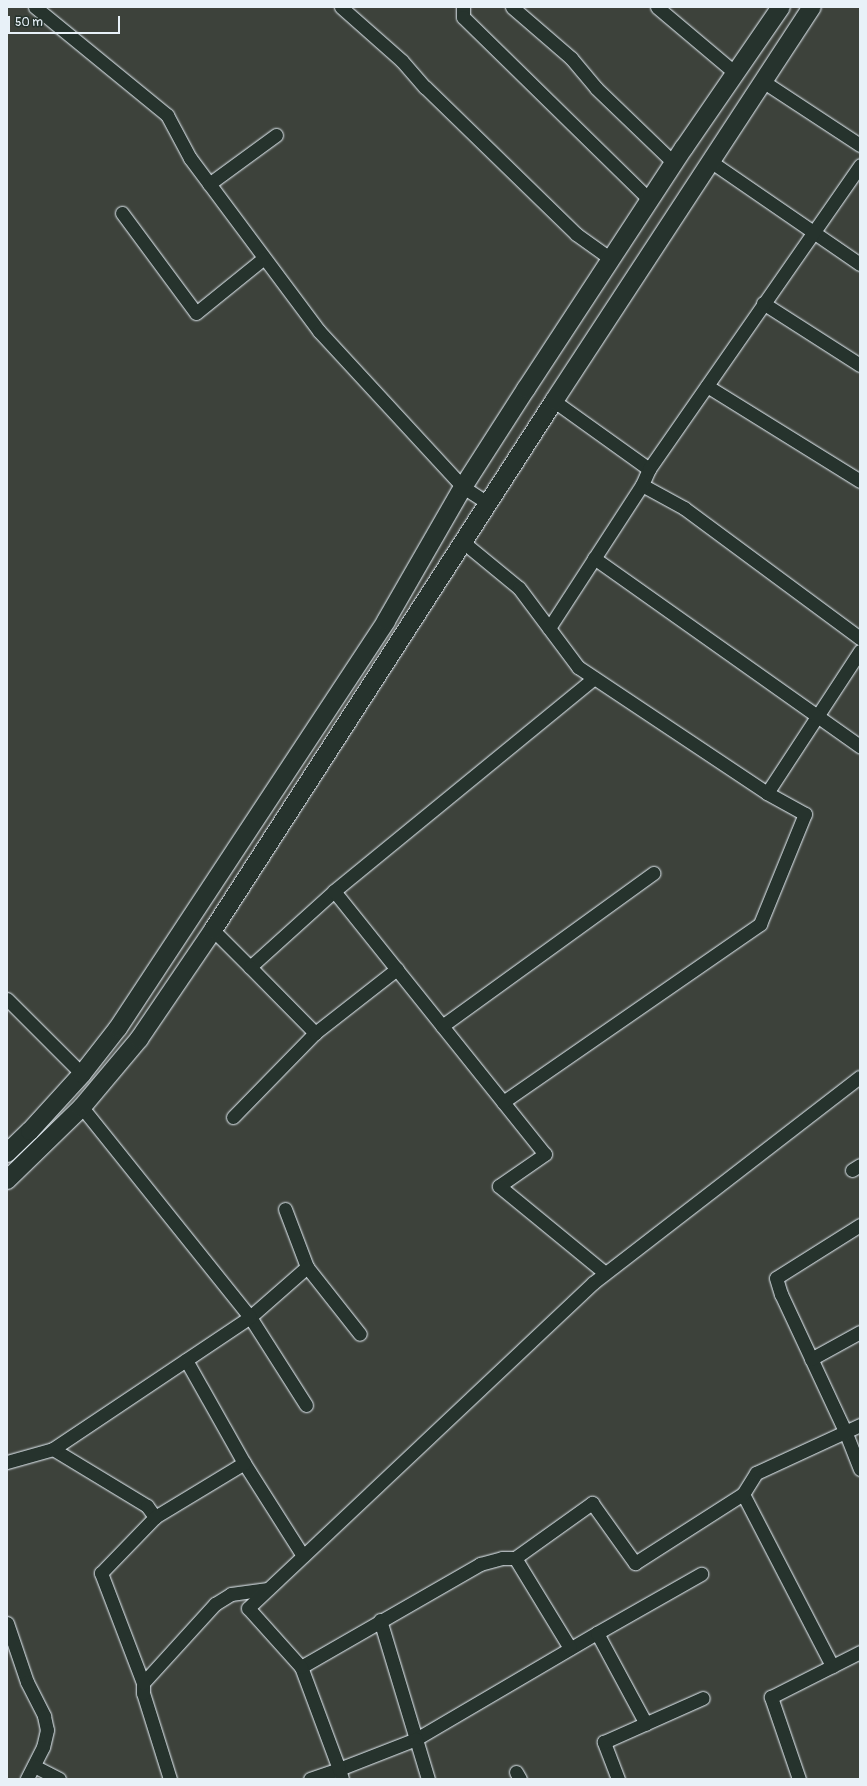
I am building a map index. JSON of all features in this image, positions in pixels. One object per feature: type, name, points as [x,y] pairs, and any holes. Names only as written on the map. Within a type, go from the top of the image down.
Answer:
[{"type":"street","points":[[34,7],[167,115],[190,158],[319,331],[463,487],[488,503]]},
{"type":"street","points":[[341,7],[402,61],[425,87],[576,234],[611,259]]},
{"type":"street","points":[[463,7],[463,17],[650,200]]},
{"type":"street","points":[[512,7],[571,58],[596,88],[674,163]]},
{"type":"street","points":[[658,7],[735,73]]},
{"type":"street","points":[[7,1153],[82,1074],[104,1048],[386,621],[463,487],[611,259],[674,163],[781,7]]},
{"type":"street","points":[[7,1180],[82,1107],[139,1039],[213,930],[554,401],[812,7]]},
{"type":"street","points":[[764,82],[860,144]]},
{"type":"street","points":[[209,184],[276,135]]},
{"type":"street","points":[[710,161],[860,264]]},
{"type":"street","points":[[549,628],[642,485],[650,468],[860,165]]},
{"type":"street","points":[[122,213],[196,313],[264,258]]},
{"type":"street","points":[[763,303],[860,365]]},
{"type":"street","points":[[707,386],[860,481]]},
{"type":"street","points":[[554,401],[650,468]]},
{"type":"street","points":[[642,485],[684,508],[860,638]]},
{"type":"street","points":[[463,542],[519,588],[578,667],[767,793],[805,814],[760,924],[503,1102]]},
{"type":"street","points":[[594,558],[860,746]]},
{"type":"street","points":[[767,793],[860,651]]},
{"type":"street","points":[[250,967],[334,891],[594,678]]},
{"type":"street","points":[[442,1026],[652,873]]},
{"type":"street","points":[[334,891],[545,1154],[499,1186],[605,1273]]},
{"type":"street","points":[[213,930],[315,1033]]},
{"type":"street","points":[[233,1117],[315,1033],[397,969]]},
{"type":"street","points":[[7,999],[82,1074]]},
{"type":"street","points":[[341,1774],[302,1667],[248,1608],[593,1282],[860,1077]]},
{"type":"street","points":[[82,1107],[250,1317],[306,1405]]},
{"type":"street","points":[[285,1209],[307,1266],[360,1334]]},
{"type":"street","points":[[860,1225],[776,1278],[781,1294],[845,1432],[860,1469]]},
{"type":"street","points":[[7,1462],[53,1448],[250,1317],[307,1266]]},
{"type":"street","points":[[811,1359],[860,1332]]},
{"type":"street","points":[[186,1360],[244,1463],[303,1556]]},
{"type":"street","points":[[302,1667],[380,1620],[480,1564],[502,1558],[515,1558],[592,1503],[635,1563],[742,1494],[756,1473],[860,1424]]},
{"type":"street","points":[[53,1448],[147,1506],[155,1517]]},
{"type":"street","points":[[170,1779],[143,1693],[143,1683],[101,1573],[155,1517],[244,1463]]},
{"type":"street","points":[[742,1494],[832,1666]]},
{"type":"street","points":[[515,1558],[570,1648]]},
{"type":"street","points":[[310,1779],[341,1774],[416,1739],[570,1648],[701,1574]]},
{"type":"street","points":[[143,1683],[216,1604],[231,1594],[268,1589]]},
{"type":"street","points":[[380,1620],[428,1779]]},
{"type":"street","points":[[7,1623],[27,1682],[44,1716],[47,1730],[43,1747],[27,1779]]},
{"type":"street","points":[[596,1633],[646,1724]]},
{"type":"street","points":[[799,1779],[771,1696],[860,1652]]},
{"type":"street","points":[[618,1779],[604,1742],[704,1698]]},
{"type":"street","points":[[34,1766],[59,1779]]}]
